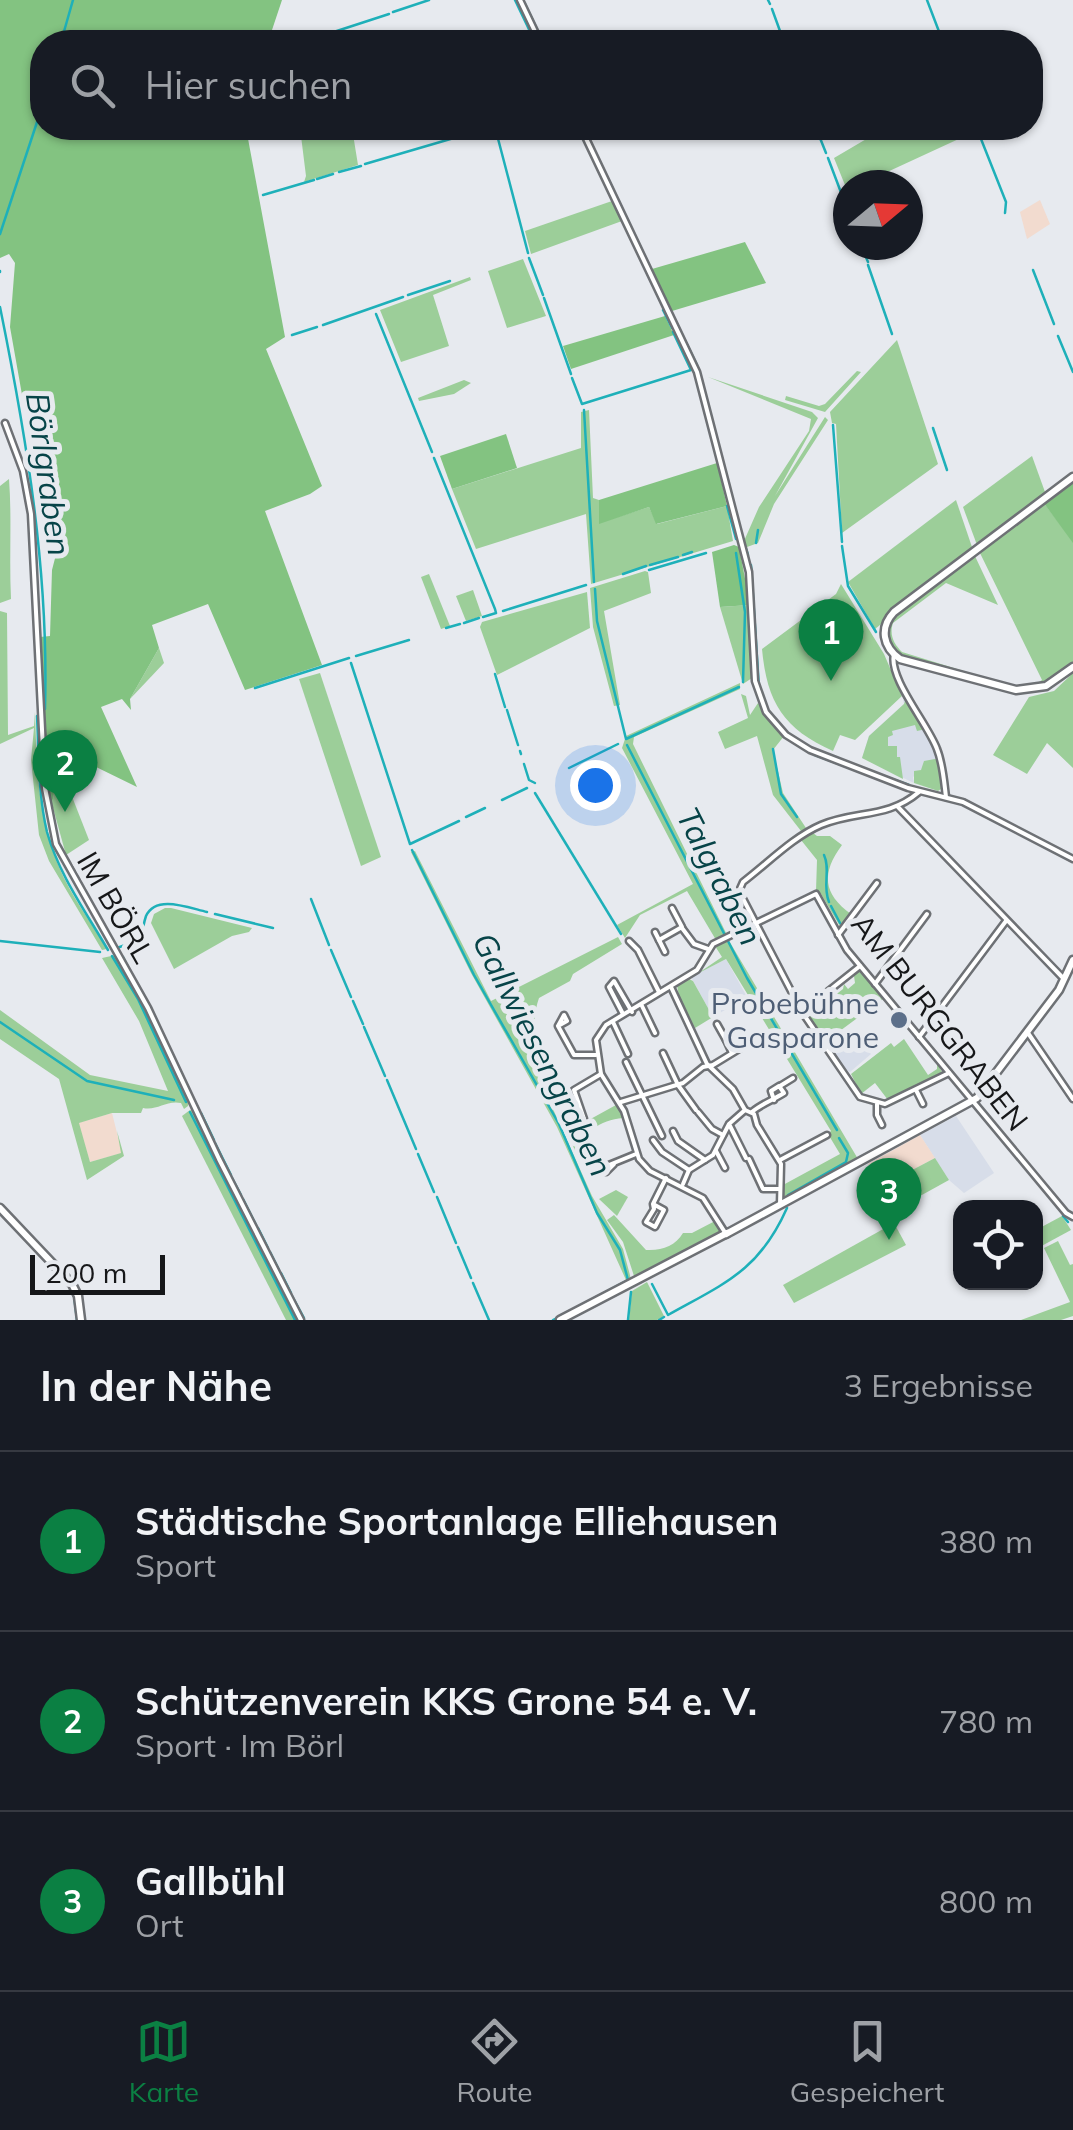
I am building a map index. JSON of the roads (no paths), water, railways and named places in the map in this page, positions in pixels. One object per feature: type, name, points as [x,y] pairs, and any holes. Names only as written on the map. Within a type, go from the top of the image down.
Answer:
[{"type":"street","points":[[520,0],[534,30]]},
{"type":"street","points":[[586,140],[696,372],[749,572],[759,699],[781,731],[810,750],[919,792],[946,797],[1073,860]]},
{"type":"street","name":"IM BÖRL","points":[[5,423],[23,472],[31,514],[44,788],[53,836],[70,875],[148,1008],[219,1159],[302,1320]]},
{"type":"street","points":[[1073,477],[894,612],[886,624],[884,638],[894,654],[909,662],[1008,690],[1043,687],[1073,667]]},
{"type":"street","points":[[894,654],[893,668],[936,745],[946,797]]},
{"type":"street","points":[[919,792],[898,808],[833,821],[812,830],[743,882],[739,891],[802,1012],[864,1100],[889,1103],[948,1073]]},
{"type":"street","points":[[898,808],[1064,980]]},
{"type":"street","points":[[838,935],[877,884]]},
{"type":"street","name":"AM BURGGRABEN","points":[[754,923],[817,895],[860,966],[1073,1217]]},
{"type":"street","points":[[672,908],[694,944],[708,949]]},
{"type":"street","points":[[875,984],[927,914]]},
{"type":"street","points":[[919,1037],[1006,921]]},
{"type":"street","points":[[726,1234],[706,1201],[644,1166],[636,1154],[619,1102],[600,1074],[596,1056],[598,1034],[612,1022],[702,966],[708,949],[754,923]]},
{"type":"street","points":[[658,940],[682,928]]},
{"type":"street","points":[[654,932],[664,952]]},
{"type":"street","points":[[629,941],[638,950],[660,992]]},
{"type":"street","points":[[560,1320],[972,1102],[1064,980],[1073,960]]},
{"type":"street","points":[[802,1012],[860,966]]},
{"type":"street","points":[[624,1016],[609,984],[617,982],[632,1012]]},
{"type":"street","points":[[670,985],[708,1066],[733,1088],[780,1160],[780,1205]]},
{"type":"street","points":[[642,1005],[655,1034]]},
{"type":"street","points":[[612,1022],[628,1054]]},
{"type":"street","points":[[716,1024],[732,1053]]},
{"type":"street","points":[[558,1026],[574,1055],[596,1056]]},
{"type":"street","points":[[619,1102],[678,1085],[749,1043],[741,1030],[726,1040]]},
{"type":"street","points":[[1027,1031],[1073,1099]]},
{"type":"street","points":[[662,1053],[697,1111],[723,1136]]},
{"type":"street","points":[[626,1062],[662,1136]]},
{"type":"street","points":[[584,1119],[574,1090],[600,1074]]},
{"type":"street","points":[[682,1185],[689,1170],[716,1150],[729,1124],[784,1093],[780,1086],[793,1078]]},
{"type":"street","points":[[916,1090],[923,1104]]},
{"type":"street","points":[[878,1104],[877,1115],[882,1125]]},
{"type":"street","points":[[729,1124],[763,1189],[779,1189]]},
{"type":"street","points":[[673,1131],[678,1141],[705,1160]]},
{"type":"street","points":[[780,1160],[827,1136]]},
{"type":"street","points":[[654,1140],[662,1152],[689,1170]]},
{"type":"street","points":[[716,1150],[725,1168]]},
{"type":"street","points":[[610,1179],[606,1172],[612,1164],[636,1154]]},
{"type":"street","points":[[606,1155],[612,1164]]},
{"type":"street","points":[[653,1204],[664,1210],[655,1227],[646,1222],[654,1209],[653,1204],[666,1178]]},
{"type":"street","points":[[0,1208],[72,1284],[81,1320]]},
{"type":"waterway","name":"Börlgraben","points":[[64,30],[73,0]]},
{"type":"waterway","points":[[393,12],[429,0]]},
{"type":"waterway","points":[[515,0],[529,30]]},
{"type":"waterway","points":[[768,0],[770,4]]},
{"type":"waterway","points":[[927,0],[938,30]]},
{"type":"waterway","points":[[525,4],[537,30]]},
{"type":"waterway","points":[[772,9],[780,30]]},
{"type":"waterway","points":[[340,30],[389,14]]},
{"type":"waterway","name":"Börlgraben","points":[[0,234],[31,140]]},
{"type":"waterway","points":[[365,164],[447,140]]},
{"type":"waterway","name":"Talgraben","points":[[498,140],[528,253]]},
{"type":"waterway","points":[[589,140],[613,189]]},
{"type":"waterway","points":[[821,140],[826,153]]},
{"type":"waterway","points":[[981,140],[1006,202],[1005,213]]},
{"type":"waterway","points":[[828,158],[833,171]]},
{"type":"waterway","points":[[339,172],[361,166]]},
{"type":"waterway","points":[[317,179],[333,174]]},
{"type":"waterway","points":[[263,195],[314,180]]},
{"type":"waterway","points":[[615,194],[630,225]]},
{"type":"waterway","points":[[631,228],[642,250]]},
{"type":"waterway","points":[[643,253],[660,290]]},
{"type":"waterway","name":"Talgraben","points":[[529,258],[543,295]]},
{"type":"waterway","points":[[868,265],[892,334]]},
{"type":"waterway","points":[[1033,270],[1054,324]]},
{"type":"waterway","points":[[408,295],[450,281]]},
{"type":"waterway","points":[[323,325],[403,297]]},
{"type":"waterway","name":"Talgraben","points":[[544,298],[571,374]]},
{"type":"waterway","points":[[665,298],[668,306]]},
{"type":"waterway","name":"Börlgraben","points":[[0,307],[40,557],[45,709]]},
{"type":"waterway","points":[[663,310],[672,328]]},
{"type":"waterway","points":[[376,314],[432,452]]},
{"type":"waterway","points":[[672,314],[697,365]]},
{"type":"waterway","points":[[292,335],[317,327]]},
{"type":"waterway","points":[[572,378],[582,404],[691,370],[673,332]]},
{"type":"waterway","points":[[1058,336],[1073,372]]},
{"type":"waterway","points":[[701,379],[729,489]]},
{"type":"waterway","name":"Talgraben","points":[[584,410],[594,582]]},
{"type":"waterway","points":[[833,425],[842,542]]},
{"type":"waterway","points":[[933,428],[947,470]]},
{"type":"waterway","points":[[434,458],[495,609],[496,613],[483,617]]},
{"type":"waterway","points":[[727,506],[736,539]]},
{"type":"waterway","points":[[756,543],[758,530]]},
{"type":"waterway","points":[[742,537],[748,555]]},
{"type":"waterway","points":[[842,546],[848,586],[876,632]]},
{"type":"waterway","points":[[683,555],[692,552]]},
{"type":"waterway","points":[[649,570],[706,553]]},
{"type":"waterway","points":[[736,553],[745,612],[743,682]]},
{"type":"waterway","points":[[650,565],[678,557]]},
{"type":"waterway","points":[[751,565],[759,688]]},
{"type":"waterway","points":[[623,574],[646,566]]},
{"type":"waterway","points":[[503,611],[586,585]]},
{"type":"waterway","name":"Talgraben","points":[[595,589],[597,621],[626,739],[739,687]]},
{"type":"waterway","points":[[464,623],[479,618]]},
{"type":"waterway","points":[[446,628],[460,624]]},
{"type":"waterway","name":"Gallwiesengraben","points":[[356,656],[409,640]]},
{"type":"waterway","name":"Gallwiesengraben","points":[[255,688],[349,658]]},
{"type":"waterway","name":"Gallwiesengraben","points":[[351,663],[410,844],[459,821]]},
{"type":"waterway","points":[[495,674],[505,707]]},
{"type":"waterway","points":[[507,710],[518,745]]},
{"type":"waterway","name":"Börlgraben","points":[[37,716],[40,789],[47,832],[66,878],[108,950]]},
{"type":"waterway","points":[[787,738],[815,755],[897,786]]},
{"type":"waterway","points":[[569,768],[618,744]]},
{"type":"waterway","name":"Talgraben","points":[[627,745],[747,978],[837,1130]]},
{"type":"waterway","points":[[773,749],[781,794],[797,817]]},
{"type":"waterway","points":[[842,760],[883,776]]},
{"type":"waterway","points":[[524,764],[529,780],[535,783]]},
{"type":"waterway","points":[[889,778],[909,785]]},
{"type":"waterway","points":[[502,800],[527,788]]},
{"type":"waterway","points":[[535,793],[621,934]]},
{"type":"waterway","points":[[466,817],[485,808]]},
{"type":"waterway","name":"Gallwiesengraben","points":[[412,850],[474,975],[559,1124],[597,1213],[620,1250],[628,1280],[553,1320]]},
{"type":"waterway","points":[[824,855],[829,902]]},
{"type":"waterway","points":[[311,899],[329,945]]},
{"type":"waterway","points":[[117,948],[139,940],[146,916],[157,906],[173,904],[207,912]]},
{"type":"waterway","points":[[831,906],[840,923]]},
{"type":"waterway","points":[[215,914],[273,928]]},
{"type":"waterway","points":[[0,941],[100,952]]},
{"type":"waterway","points":[[331,950],[351,997]]},
{"type":"waterway","name":"Börlgraben","points":[[112,956],[138,999],[186,1102]]},
{"type":"waterway","points":[[123,957],[199,1110]]},
{"type":"waterway","points":[[353,1001],[363,1024]]},
{"type":"waterway","points":[[0,1022],[87,1081],[174,1100]]},
{"type":"waterway","points":[[364,1027],[385,1076]]},
{"type":"waterway","points":[[543,1060],[554,1091],[551,1097]]},
{"type":"waterway","points":[[387,1080],[416,1149]]},
{"type":"waterway","points":[[190,1112],[295,1320]]},
{"type":"waterway","points":[[201,1113],[214,1140]]},
{"type":"waterway","name":"Talgraben","points":[[788,1195],[846,1162],[848,1153],[839,1138]]},
{"type":"waterway","points":[[215,1143],[231,1175]]},
{"type":"waterway","points":[[860,1157],[876,1149]]},
{"type":"waterway","points":[[418,1154],[434,1192]]},
{"type":"waterway","points":[[232,1178],[241,1195]]},
{"type":"waterway","points":[[437,1197],[456,1243]]},
{"type":"waterway","points":[[243,1199],[256,1225]]},
{"type":"waterway","name":"Talgraben","points":[[652,1284],[668,1315],[707,1294],[752,1261],[765,1247],[787,1208]]},
{"type":"waterway","points":[[0,1213],[25,1239]]},
{"type":"waterway","points":[[1063,1216],[1068,1222]]},
{"type":"waterway","points":[[258,1228],[268,1248]]},
{"type":"waterway","points":[[29,1243],[63,1279]]},
{"type":"waterway","points":[[458,1247],[471,1278]]},
{"type":"waterway","points":[[270,1252],[279,1270]]},
{"type":"waterway","points":[[281,1273],[291,1293]]},
{"type":"waterway","points":[[473,1283],[489,1320]]},
{"type":"waterway","points":[[568,1320],[624,1290]]},
{"type":"waterway","name":"Gallwiesengraben","points":[[628,1320],[631,1292]]},
{"type":"waterway","points":[[74,1295],[77,1320]]},
{"type":"waterway","points":[[292,1296],[304,1318]]},
{"type":"waterway","name":"Talgraben","points":[[659,1320],[664,1317]]},
{"type":"place","name":"Städtische Sportanlage Elliehausen","points":[[831,681]]},
{"type":"place","name":"Schützenverein KKS Grone 54 e. V.","points":[[65,812]]},
{"type":"place","name":"Probebühne Gasparone","points":[[899,1020]]},
{"type":"place","name":"Gallbühl","points":[[889,1240]]}]
